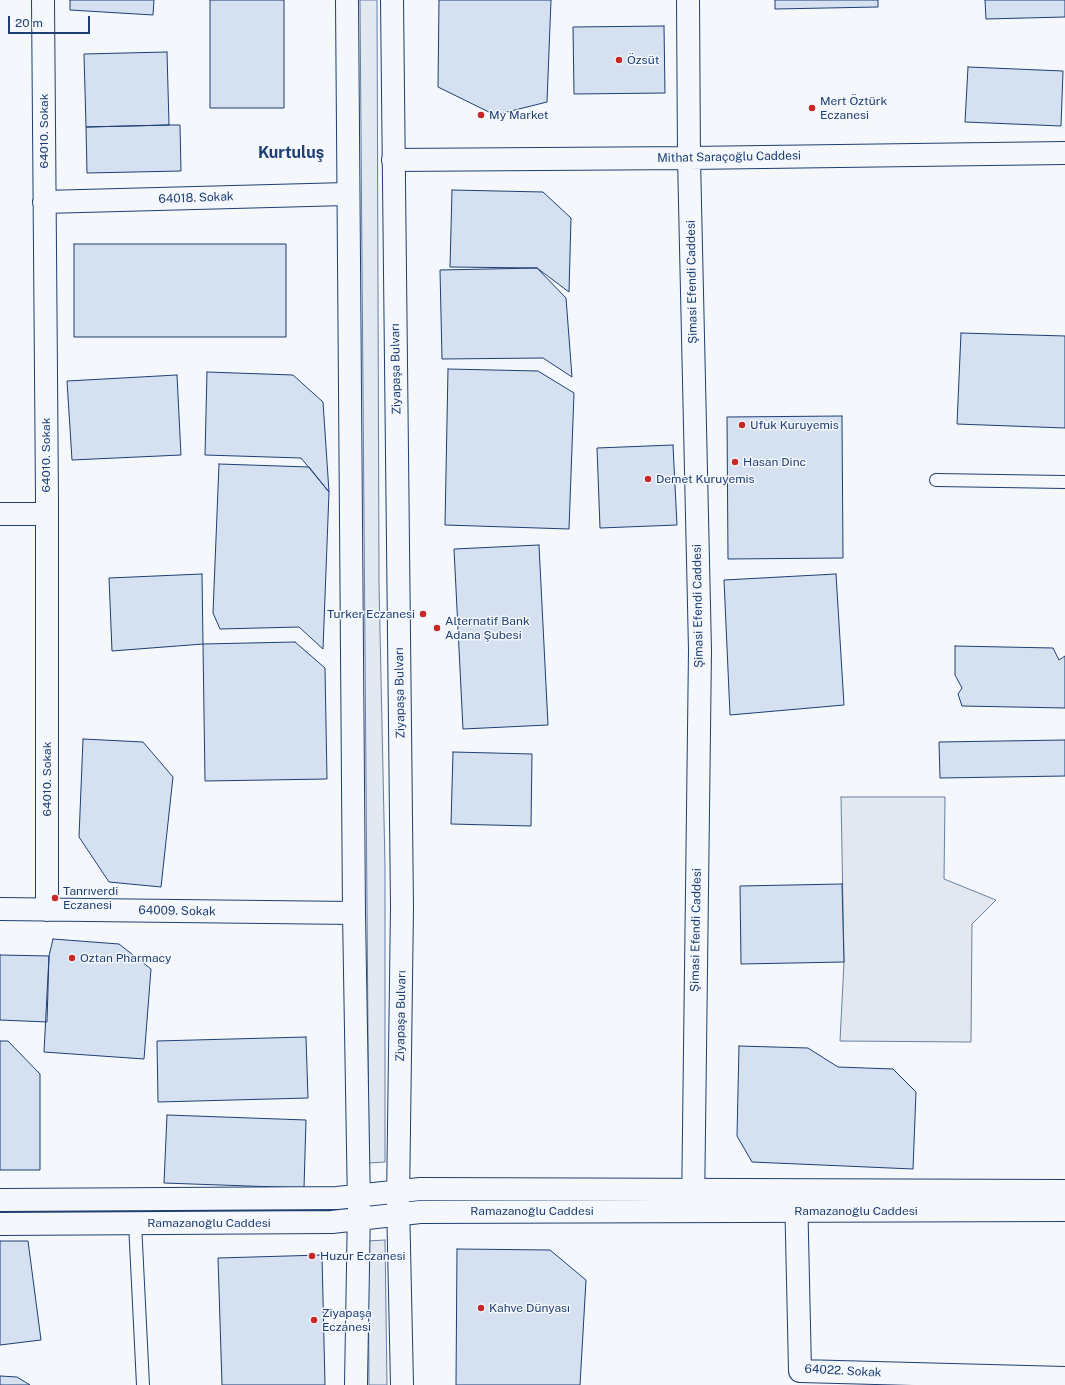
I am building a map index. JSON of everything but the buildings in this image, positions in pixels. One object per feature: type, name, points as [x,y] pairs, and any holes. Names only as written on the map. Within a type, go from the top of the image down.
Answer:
[{"type":"main road","name":"64010. Sokak","points":[[43,0],[47,514],[47,910]]},
{"type":"main road","points":[[347,0],[354,913],[359,1196],[356,1385]]},
{"type":"main road","name":"Ziyapaşa Bulvarı","points":[[392,0],[402,907],[398,1214],[402,1385]]},
{"type":"main road","name":"Şimasi Efendi Caddesi","points":[[688,0],[689,158],[700,650],[693,1211]]},
{"type":"main road","name":"Mithat Saraçoğlu Caddesi","points":[[393,160],[1065,153]]},
{"type":"main road","name":"64018. Sokak","points":[[44,202],[348,194]]},
{"type":"main road","points":[[0,514],[47,514]]},
{"type":"main road","name":"64009. Sokak","points":[[0,909],[354,913]]},
{"type":"main road","name":"Ramazanoğlu Caddesi","points":[[0,1200],[337,1198],[420,1189],[694,1190],[796,1200],[1065,1210]]},
{"type":"main road","name":"Ramazanoğlu Caddesi","points":[[0,1224],[332,1222],[420,1212],[693,1211],[796,1200],[1065,1191]]},
{"type":"main road","name":"64022. Sokak","points":[[796,1200],[800,1371],[1065,1378]]},
{"type":"lane","points":[[936,480],[1065,482]]},
{"type":"lane","points":[[135,1223],[143,1385]]},
{"type":"shaded area","points":[[360,0],[377,0],[379,584],[385,866],[385,1162],[369,1163]]},
{"type":"shaded area","points":[[841,797],[945,797],[944,879],[996,900],[972,924],[971,1042],[840,1041],[844,962]]},
{"type":"shaded area","points":[[0,1208],[338,1208],[338,1214],[0,1215]]},
{"type":"shaded area","points":[[385,1240],[387,1385],[369,1385],[368,1241]]},
{"type":"place","name":"Özsüt","points":[[619,60]]},
{"type":"place","name":"Mert Öztürk Eczanesi","points":[[812,108]]},
{"type":"place","name":"My Market","points":[[481,115]]},
{"type":"place","name":"Ufuk Kuruyemis","points":[[742,425]]},
{"type":"place","name":"Hasan Dinc","points":[[735,462]]},
{"type":"place","name":"Demet Kuruyemis","points":[[648,479]]},
{"type":"place","name":"Turker Eczanesi","points":[[423,614]]},
{"type":"place","name":"Alternatif Bank Adana Şubesi","points":[[437,628]]},
{"type":"place","name":"Tanrıverdi Eczanesi","points":[[55,898]]},
{"type":"place","name":"Oztan Pharmacy","points":[[72,958]]},
{"type":"place","name":"Huzur Eczanesi","points":[[312,1256]]},
{"type":"place","name":"Kahve Dünyası","points":[[481,1308]]},
{"type":"place","name":"Ziyapaşa Eczanesi","points":[[314,1320]]},
{"type":"district","name":"Kurtuluş","points":[[291,153]]}]
